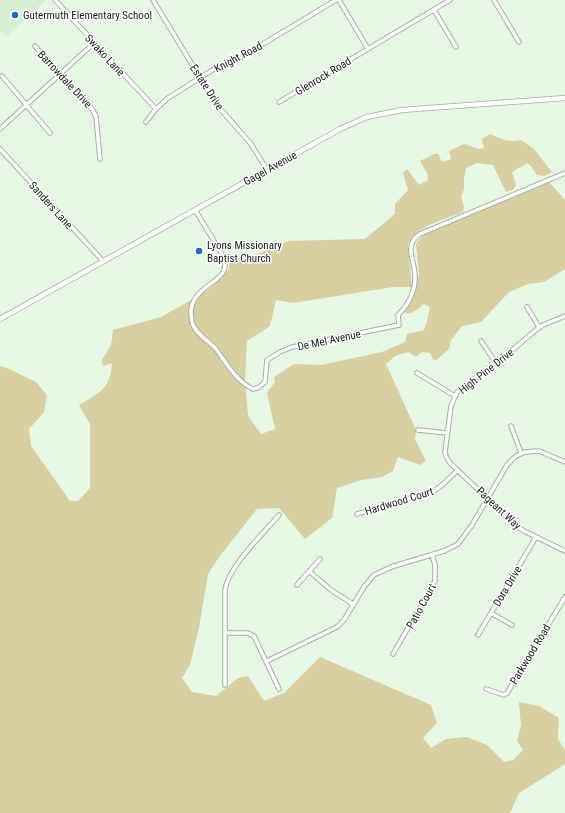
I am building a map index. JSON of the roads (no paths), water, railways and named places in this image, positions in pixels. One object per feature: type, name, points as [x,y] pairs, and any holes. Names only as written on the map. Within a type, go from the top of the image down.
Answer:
[{"type":"street","name":"Swako Lane","points":[[55,0],[156,109]]},
{"type":"street","name":"Estate Drive","points":[[152,0],[220,110],[251,144],[267,170]]},
{"type":"street","points":[[338,0],[368,49]]},
{"type":"street","name":"Knight Road","points":[[146,122],[156,109],[168,98],[219,66],[238,59],[338,0]]},
{"type":"street","name":"Glenrock Road","points":[[278,102],[450,0]]},
{"type":"street","points":[[494,0],[519,42]]},
{"type":"street","points":[[434,10],[456,47]]},
{"type":"street","points":[[0,129],[94,42]]},
{"type":"street","name":"Barrowdale Drive","points":[[35,46],[94,112],[100,159]]},
{"type":"street","points":[[2,76],[50,133]]},
{"type":"street","name":"Gagel Avenue","points":[[0,319],[353,123],[379,114],[418,108],[565,98]]},
{"type":"street","name":"Sanders Lane","points":[[0,150],[103,261]]},
{"type":"street","name":"De Mel Avenue","points":[[195,210],[226,261],[226,268],[220,277],[197,294],[192,308],[191,318],[193,325],[196,330],[211,343],[231,371],[243,384],[253,389],[258,388],[265,382],[267,360],[280,352],[292,347],[399,325],[398,315],[409,301],[414,290],[415,274],[411,247],[413,240],[420,234],[565,173]]},
{"type":"street","points":[[527,307],[539,327]]},
{"type":"street","name":"High Pine Drive","points":[[458,470],[446,456],[451,406],[455,396],[462,388],[496,363],[539,327],[565,316]]},
{"type":"street","points":[[481,341],[496,363]]},
{"type":"street","points":[[417,373],[455,396]]},
{"type":"street","points":[[511,426],[521,453]]},
{"type":"street","points":[[418,430],[448,433]]},
{"type":"street","points":[[267,661],[333,630],[340,624],[368,581],[379,573],[392,567],[432,555],[458,544],[464,537],[510,461],[521,453],[531,450],[539,451],[565,462]]},
{"type":"street","name":"Pageant Way","points":[[458,470],[516,526],[524,532],[565,551]]},
{"type":"street","name":"Hardwood Court","points":[[357,514],[434,491],[458,470]]},
{"type":"street","points":[[225,684],[225,590],[229,576],[237,564],[279,515]]},
{"type":"street","name":"Dora Drive","points":[[478,635],[536,537]]},
{"type":"street","name":"Patio Court","points":[[393,654],[436,582],[435,564],[432,555]]},
{"type":"street","points":[[297,585],[320,560]]},
{"type":"street","points":[[310,571],[331,590],[353,604]]},
{"type":"street","name":"Parkwood Road","points":[[486,689],[504,695],[507,693],[565,597]]},
{"type":"street","points":[[491,613],[512,625]]},
{"type":"street","points":[[224,633],[248,633],[254,636],[279,689]]},
{"type":"place","name":"Gutermuth Elementary School","points":[[15,15]]},
{"type":"place","name":"Lyons Missionary Baptist Church","points":[[199,251]]}]
